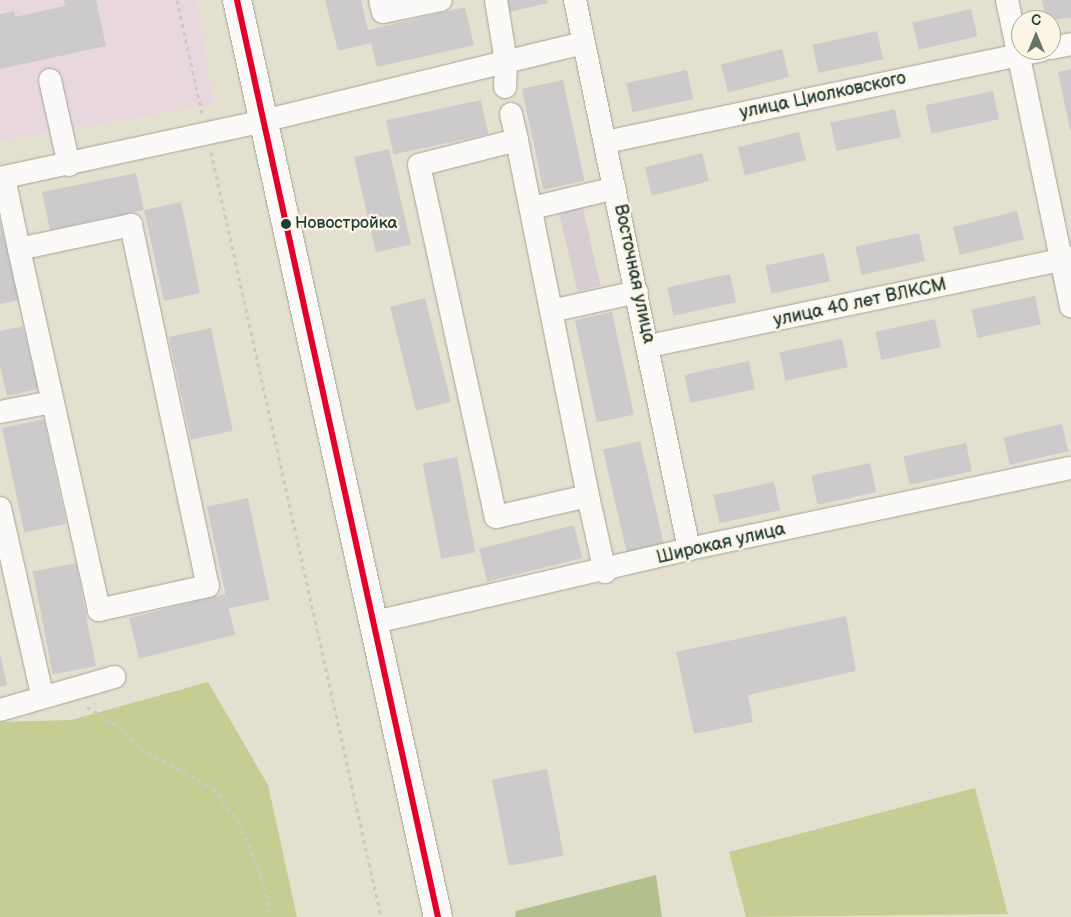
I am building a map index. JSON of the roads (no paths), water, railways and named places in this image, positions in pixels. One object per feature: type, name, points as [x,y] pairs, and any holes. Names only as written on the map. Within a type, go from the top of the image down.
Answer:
[{"type":"main road","points":[[237,0],[371,623],[438,917]]},
{"type":"street","points":[[380,0],[383,12],[441,0]]},
{"type":"street","points":[[496,0],[506,62],[504,87]]},
{"type":"street","name":"Восточная улица","points":[[575,0],[649,346],[689,549]]},
{"type":"street","points":[[1008,0],[1011,16]]},
{"type":"street","points":[[19,249],[131,225],[208,586],[99,610],[2,178],[207,134],[584,43]]},
{"type":"street","name":"улица Циолковского","points":[[606,142],[1011,56]]},
{"type":"street","points":[[1019,60],[1066,260],[1071,306]]},
{"type":"street","points":[[50,80],[69,165]]},
{"type":"street","points":[[511,114],[532,208],[588,496],[605,572]]},
{"type":"street","points":[[517,140],[419,165],[496,517],[588,496]]},
{"type":"street","points":[[532,208],[615,188]]},
{"type":"street","name":"улица 40 лет ВЛКСМ","points":[[649,346],[1066,260]]},
{"type":"street","points":[[551,311],[637,292]]},
{"type":"street","points":[[0,412],[52,402]]},
{"type":"street","name":"Широкая улица","points":[[371,623],[605,572],[689,549],[1071,468]]},
{"type":"street","points":[[0,508],[42,694]]},
{"type":"street","points":[[0,710],[26,706],[42,694],[114,677]]},
{"type":"place","name":"Новостройка","points":[[286,224]]}]
